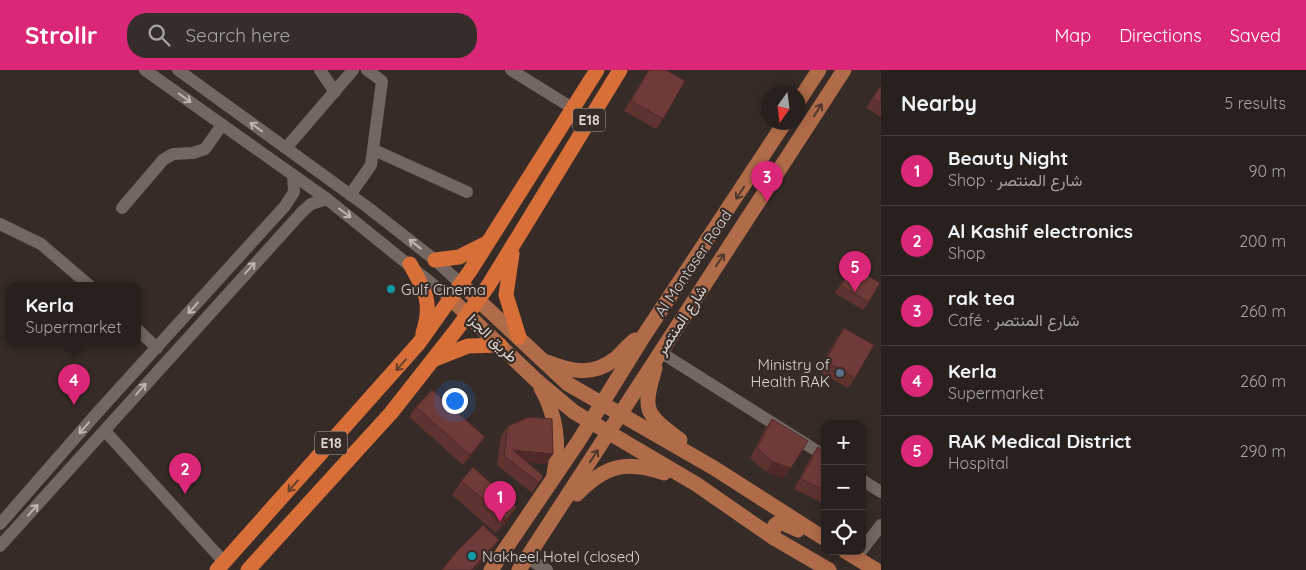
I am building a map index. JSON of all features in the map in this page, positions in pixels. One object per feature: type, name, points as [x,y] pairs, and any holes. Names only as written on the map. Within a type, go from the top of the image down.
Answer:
[{"type":"highway","name":"E18","points":[[220,566],[419,343],[490,240],[597,70]]},
{"type":"highway","name":"E18","points":[[248,570],[391,413],[468,314],[514,244],[620,70]]},
{"type":"highway","points":[[435,260],[468,254],[490,240]]},
{"type":"highway","points":[[514,244],[506,295],[519,337]]},
{"type":"highway","points":[[410,264],[428,298],[428,315],[419,343]]},
{"type":"highway","points":[[430,362],[454,349],[468,346],[500,345]]},
{"type":"main road","points":[[806,90],[819,70]]},
{"type":"main road","name":"شارع المنتصر","points":[[523,564],[844,70]]},
{"type":"main road","name":"Al Montaser Road","points":[[601,405],[645,334],[780,130]]},
{"type":"main road","name":"طريق الجزا","points":[[461,284],[568,384],[601,405],[714,468],[821,537]]},
{"type":"main road","name":"طريق الجزا","points":[[451,298],[536,380],[574,412],[696,484],[774,538],[829,570]]},
{"type":"main road","points":[[541,360],[571,371],[593,370],[610,363],[629,344],[645,334]]},
{"type":"main road","points":[[660,352],[649,390],[650,413],[653,419],[714,468]]},
{"type":"main road","points":[[536,380],[549,404],[556,431],[556,464],[553,480]]},
{"type":"main road","points":[[491,570],[553,480],[601,405]]},
{"type":"main road","points":[[646,455],[653,447],[673,455],[682,450]]},
{"type":"main road","points":[[553,518],[595,477],[616,467],[632,465],[648,467],[696,484]]},
{"type":"main road","points":[[774,538],[775,524],[780,522],[821,538]]},
{"type":"main road","points":[[858,555],[876,570]]},
{"type":"street","name":"طريق الجزا","points":[[145,70],[327,199],[451,298]]},
{"type":"street","name":"طريق الجزا","points":[[178,70],[350,195],[435,260],[461,284]]},
{"type":"street","points":[[320,70],[335,92]]},
{"type":"street","points":[[286,148],[353,70]]},
{"type":"street","points":[[511,70],[574,109]]},
{"type":"street","points":[[350,195],[368,172],[374,150],[382,83],[372,71]]},
{"type":"street","points":[[122,208],[163,160],[173,154],[193,153],[204,149],[222,125]]},
{"type":"street","points":[[374,150],[467,192]]},
{"type":"street","points":[[0,524],[271,222],[292,196],[293,175]]},
{"type":"street","points":[[0,546],[284,231],[311,204],[327,199]]},
{"type":"street","points":[[271,222],[284,231]]},
{"type":"street","points":[[0,224],[40,244],[85,282]]},
{"type":"street","points":[[141,333],[157,348]]},
{"type":"street","points":[[660,352],[821,453]]},
{"type":"street","points":[[105,431],[220,566]]},
{"type":"street","points":[[866,483],[881,492]]},
{"type":"street","points":[[866,541],[881,525]]},
{"type":"street","points":[[523,564],[547,570]]},
{"type":"building","points":[[649,70],[666,70],[685,81],[663,119],[631,101]]},
{"type":"building","points":[[881,85],[881,103],[873,98]]},
{"type":"building","points":[[852,266],[880,283],[869,302],[841,286]]},
{"type":"building","points":[[844,328],[874,345],[855,378],[825,361]]},
{"type":"building","points":[[432,390],[485,437],[470,455],[416,407]]},
{"type":"building","points":[[529,417],[552,419],[553,454],[513,450],[543,476],[539,483],[504,456],[508,426]]},
{"type":"building","points":[[772,419],[808,441],[791,468],[773,462],[757,448]]},
{"type":"building","points":[[818,447],[821,449],[821,489],[801,479]]},
{"type":"building","points":[[473,467],[517,507],[506,519],[461,481]]},
{"type":"building","points":[[483,525],[499,540],[471,570],[442,570],[457,551]]},
{"type":"place","name":"rak tea","points":[[767,202]]},
{"type":"place","name":"Gulf Cinema","points":[[391,289]]},
{"type":"place","name":"RAK Medical District","points":[[855,292]]},
{"type":"place","name":"Ministry of Health RAK","points":[[840,373]]},
{"type":"place","name":"Kerla","points":[[74,405]]},
{"type":"place","name":"Al Kashif electronics","points":[[185,494]]},
{"type":"place","name":"Beauty Night","points":[[500,522]]},
{"type":"place","name":"Nakheel Hotel (closed)","points":[[472,556]]}]
